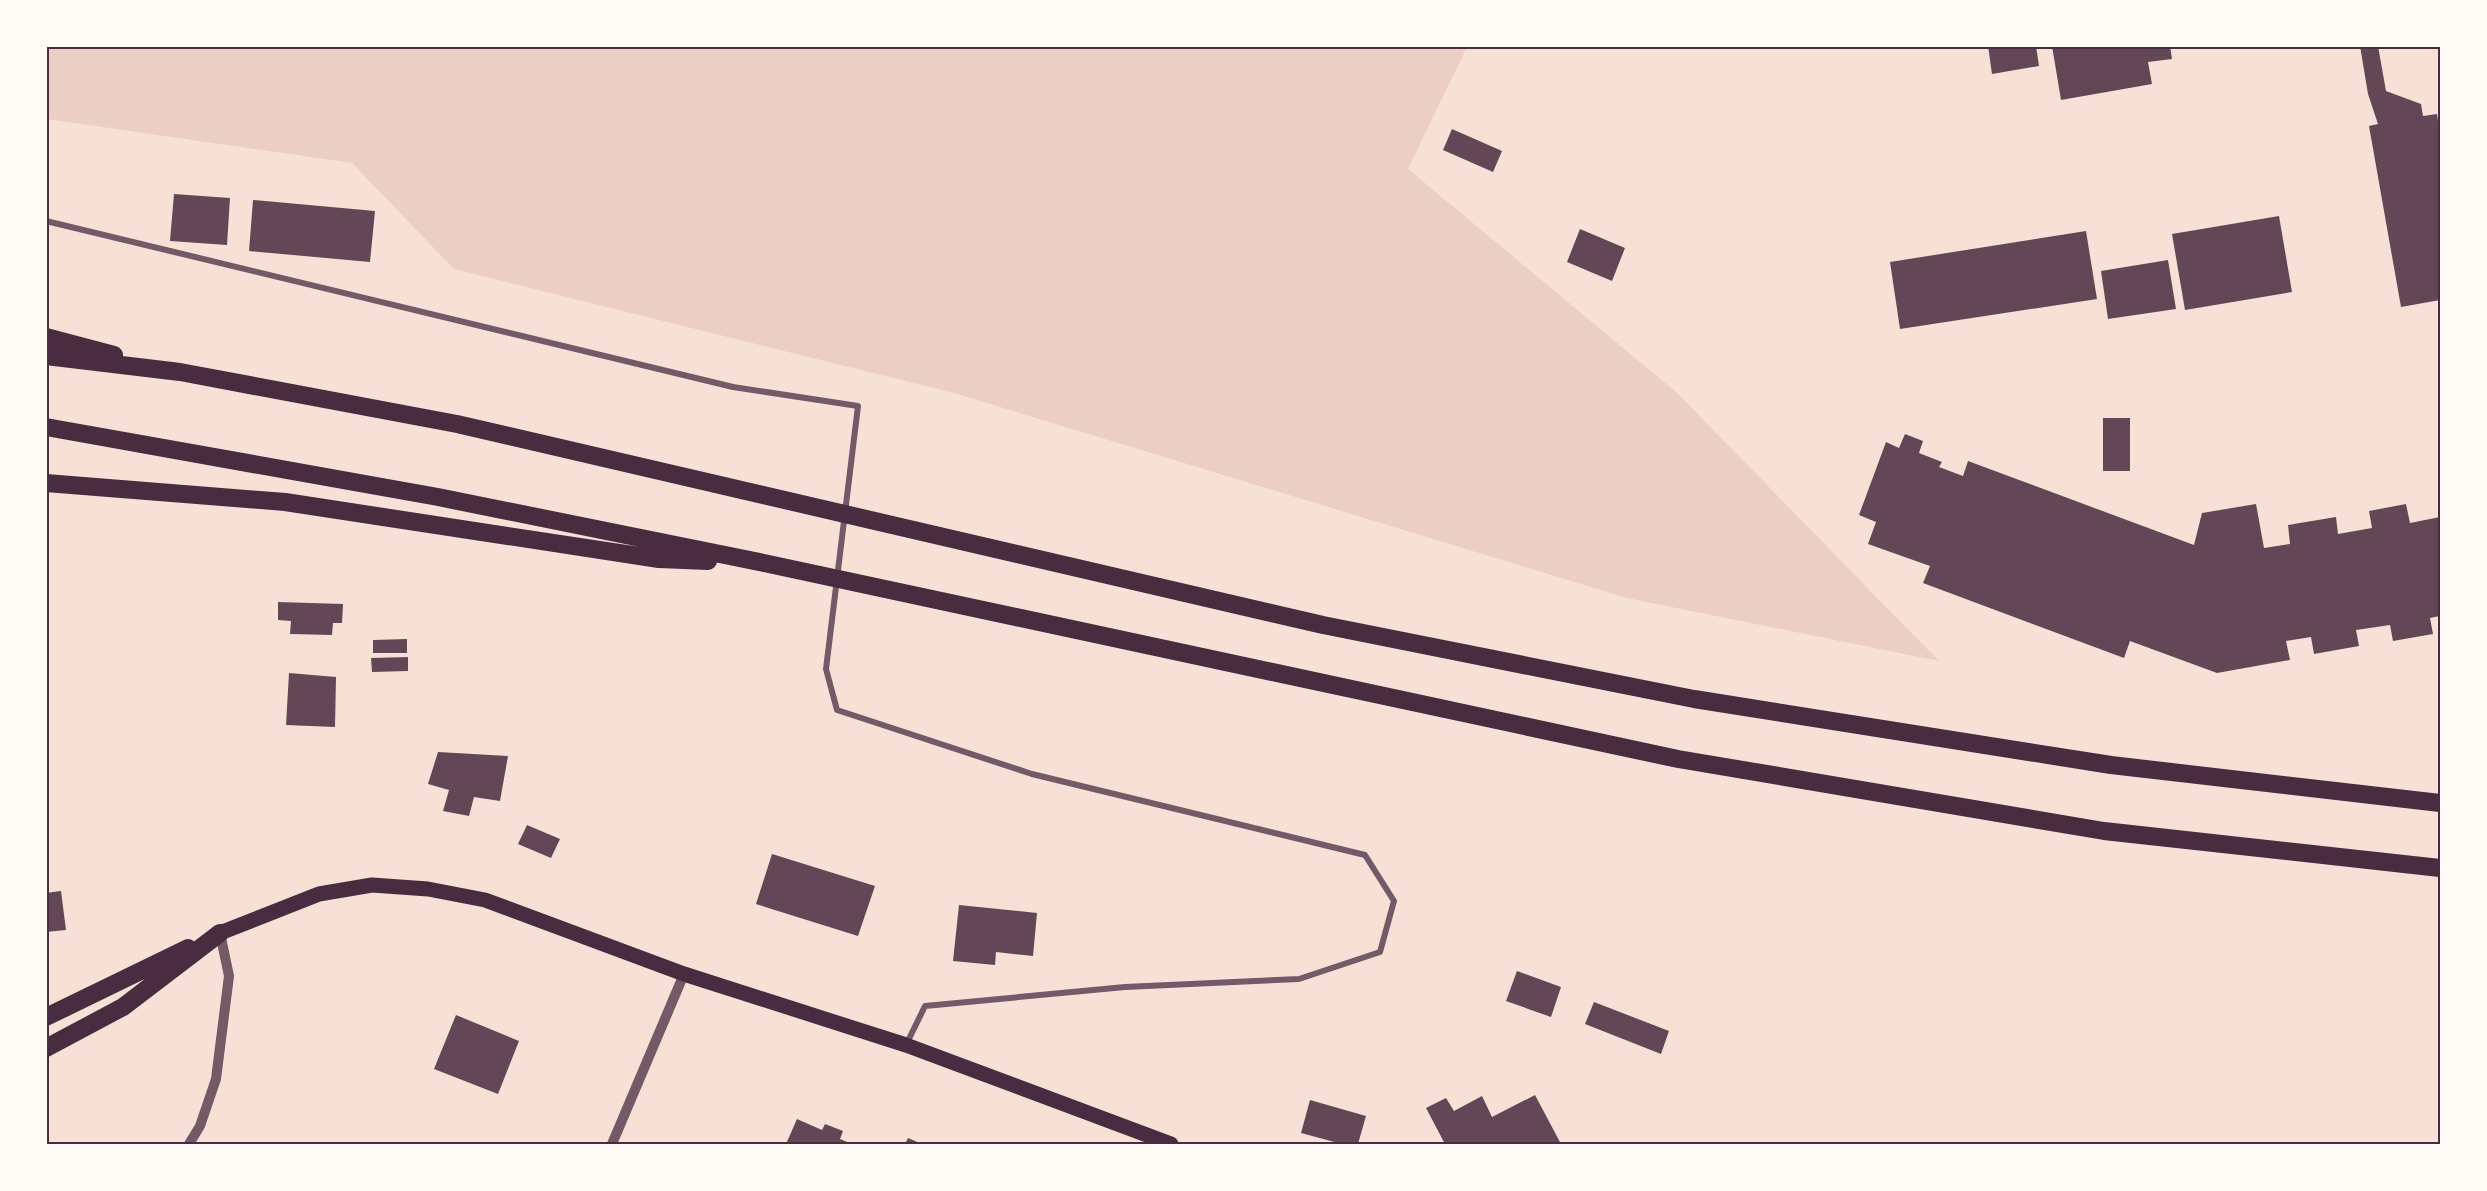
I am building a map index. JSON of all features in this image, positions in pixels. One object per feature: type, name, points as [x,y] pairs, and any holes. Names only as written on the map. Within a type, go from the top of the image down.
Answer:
[{"type":"highway","points":[[46,337],[180,372]]},
{"type":"highway","points":[[46,356],[180,372],[457,424],[1323,625],[1694,699],[2111,765],[2440,803]]},
{"type":"highway","points":[[46,427],[438,497],[764,563],[1678,759],[2103,831],[2440,868]]},
{"type":"highway","points":[[46,483],[285,502],[659,559],[764,563]]},
{"type":"highway","points":[[46,1017],[220,933]]},
{"type":"highway","points":[[46,1048],[123,1007],[220,933]]},
{"type":"main road","points":[[220,933],[319,894],[372,885],[429,890],[485,900],[684,974],[906,1046],[1171,1144]]},
{"type":"street","points":[[46,221],[733,387],[858,406],[826,669],[837,710],[1032,774],[1365,855],[1394,901],[1380,952],[1299,979],[1125,987],[925,1006],[906,1046]]},
{"type":"street","points":[[189,1144],[200,1126],[216,1079],[229,976],[220,933]]},
{"type":"street","points":[[612,1144],[684,974]]},
{"type":"shaded area","points":[[47,46],[1467,47],[1408,169],[1676,392],[1939,661],[1627,598],[954,393],[454,269],[352,163],[47,119]]},
{"type":"building","points":[[1988,46],[2036,46],[2039,66],[1992,74]]},
{"type":"building","points":[[2052,46],[2170,46],[2172,59],[2148,62],[2152,84],[2061,100]]},
{"type":"building","points":[[2360,46],[2378,46],[2386,91],[2421,104],[2423,116],[2437,114],[2440,134],[2440,300],[2401,307],[2369,126],[2378,124],[2368,94]]},
{"type":"building","points":[[1452,129],[1502,151],[1493,172],[1443,150]]},
{"type":"building","points":[[174,194],[230,198],[227,245],[170,241]]},
{"type":"building","points":[[253,200],[375,211],[370,262],[249,251]]},
{"type":"building","points":[[2279,216],[2292,292],[2185,310],[2172,234]]},
{"type":"building","points":[[1580,229],[1625,248],[1612,281],[1567,262]]},
{"type":"building","points":[[2086,231],[2097,299],[1900,329],[1890,262]]},
{"type":"building","points":[[2168,260],[2176,309],[2108,319],[2101,271]]},
{"type":"building","points":[[2103,418],[2130,418],[2130,471],[2103,471]]},
{"type":"building","points":[[1905,434],[1923,441],[1919,453],[1942,462],[1939,467],[1963,476],[1968,461],[2194,545],[2202,513],[2256,504],[2264,548],[2290,544],[2288,525],[2336,517],[2338,534],[2372,528],[2369,511],[2406,504],[2410,523],[2440,517],[2440,616],[2430,618],[2433,634],[2393,641],[2390,625],[2356,630],[2359,646],[2314,654],[2311,637],[2286,641],[2290,660],[2217,673],[2130,641],[2124,658],[1923,583],[1930,566],[1868,544],[1876,522],[1859,515],[1886,442],[1899,448]]},
{"type":"building","points":[[278,602],[343,604],[342,623],[333,623],[332,635],[290,634],[291,621],[278,620]]},
{"type":"building","points":[[407,639],[407,653],[373,653],[373,640]]},
{"type":"building","points":[[408,657],[408,671],[372,672],[371,658]]},
{"type":"building","points":[[289,673],[336,677],[335,727],[286,725]]},
{"type":"building","points":[[438,752],[508,756],[500,801],[474,797],[469,816],[443,811],[449,790],[428,784]]},
{"type":"building","points":[[527,825],[560,839],[551,858],[518,844]]},
{"type":"building","points":[[772,854],[875,886],[858,936],[756,904]]},
{"type":"building","points":[[61,891],[66,930],[46,932],[46,893]]},
{"type":"building","points":[[959,905],[1037,913],[1033,956],[996,952],[995,965],[953,961]]},
{"type":"building","points":[[1517,971],[1561,987],[1551,1017],[1506,1001]]},
{"type":"building","points":[[1594,1002],[1669,1031],[1661,1054],[1585,1024]]},
{"type":"building","points":[[456,1015],[519,1041],[498,1094],[434,1069]]},
{"type":"building","points":[[1535,1095],[1561,1144],[1445,1144],[1426,1108],[1446,1098],[1454,1111],[1482,1096],[1492,1117]]},
{"type":"building","points":[[1310,1100],[1366,1116],[1358,1144],[1342,1144],[1301,1133]]},
{"type":"building","points":[[797,1119],[822,1130],[825,1124],[843,1131],[840,1139],[852,1144],[786,1144]]},
{"type":"building","points":[[908,1138],[922,1144],[905,1144]]}]
